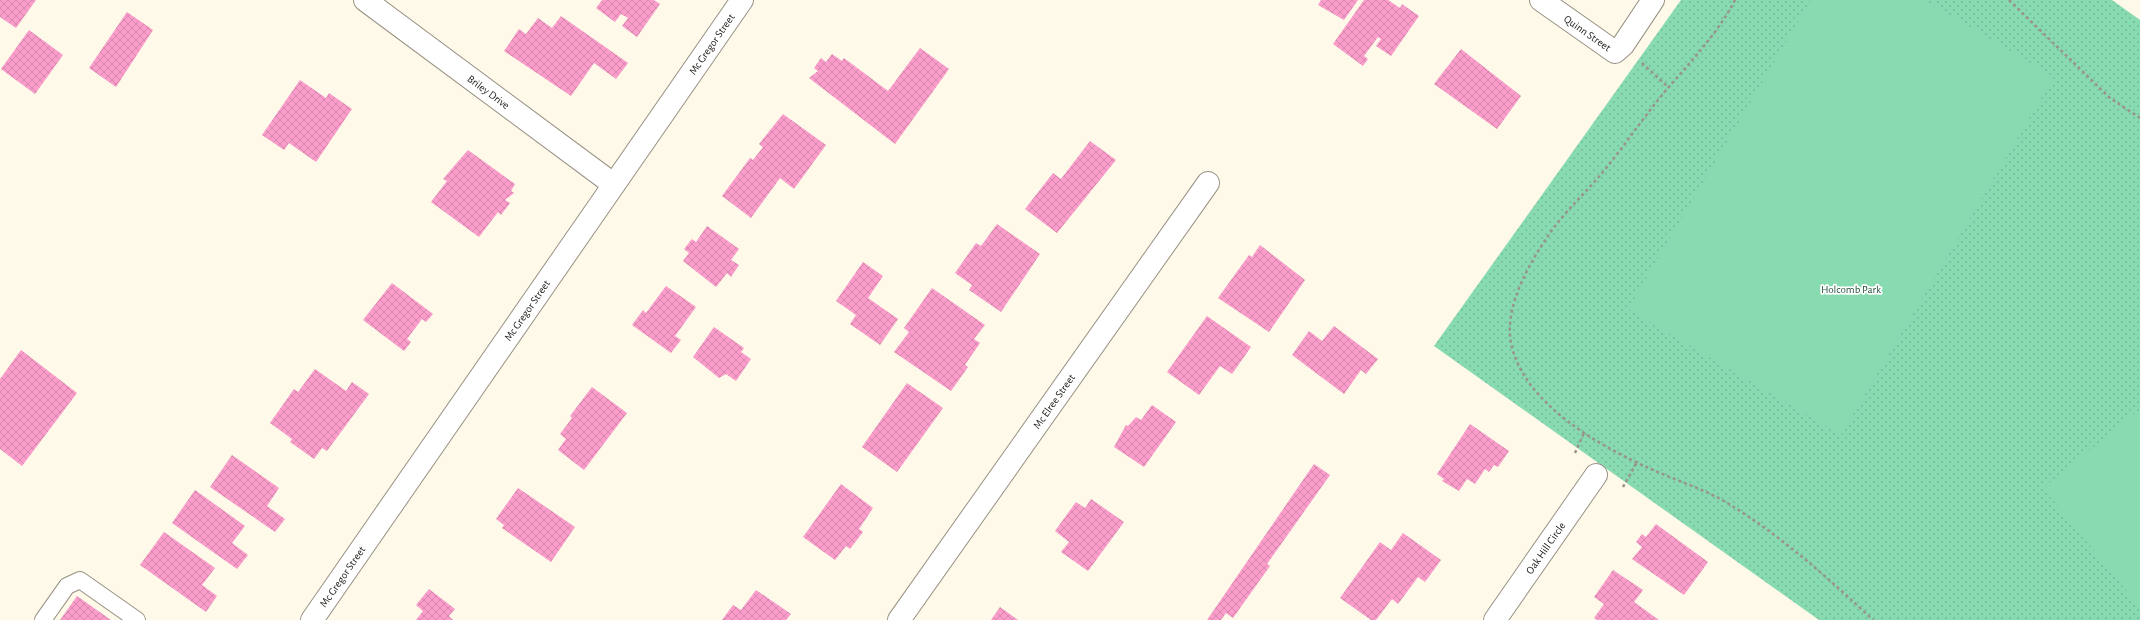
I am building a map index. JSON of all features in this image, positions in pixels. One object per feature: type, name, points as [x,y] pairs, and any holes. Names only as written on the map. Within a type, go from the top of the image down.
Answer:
[{"type":"street","name":"Briley Drive","points":[[365,0],[613,184]]},
{"type":"street","name":"Mc Gregor Street","points":[[312,620],[742,0]]},
{"type":"street","name":"Quinn Street","points":[[1541,0],[1619,48]]},
{"type":"street","points":[[1619,48],[1653,0]]},
{"type":"street","name":"Mc Elree Street","points":[[899,620],[1208,183]]},
{"type":"street","name":"Oak Hill Circle","points":[[1494,620],[1596,475]]},
{"type":"lane","points":[[43,620],[67,586],[80,580],[137,620]]},
{"type":"path","points":[[1735,0],[1710,40],[1668,87],[1598,178],[1570,207],[1550,233],[1531,262],[1518,291],[1511,319],[1511,342],[1520,368],[1534,390],[1552,408],[1584,433],[1637,462],[1722,500],[1753,519],[1813,565],[1873,620]]},
{"type":"path","points":[[2009,0],[2110,98],[2140,118]]},
{"type":"path","points":[[1619,48],[1668,87]]},
{"type":"path","points":[[1575,453],[1584,433]]},
{"type":"path","points":[[1623,487],[1637,462]]},
{"type":"green space","name":"Holcomb Park","points":[[1681,0],[2112,0],[2140,20],[2140,620],[1819,620],[1434,346]]},
{"type":"green space","points":[[1811,0],[1925,0],[2054,77],[1841,435],[1628,309]]},
{"type":"green space","points":[[2140,409],[2140,607],[2043,488]]},
{"type":"building","points":[[0,0],[36,0],[16,28],[0,17]]},
{"type":"building","points":[[602,0],[654,0],[660,4],[637,37],[622,26],[628,18],[621,14],[615,22],[596,8]]},
{"type":"building","points":[[1321,0],[1358,0],[1344,20],[1318,5]]},
{"type":"building","points":[[1364,0],[1388,0],[1400,8],[1402,4],[1419,16],[1391,56],[1376,46],[1381,39],[1378,37],[1364,56],[1368,59],[1363,66],[1333,44]]},
{"type":"building","points":[[127,12],[153,30],[116,87],[89,68]]},
{"type":"building","points":[[561,16],[628,63],[616,79],[594,63],[571,96],[504,51],[519,29],[526,34],[538,18],[552,28]]},
{"type":"building","points":[[29,30],[63,55],[35,94],[1,69]]},
{"type":"building","points":[[920,48],[949,69],[895,144],[809,78],[818,71],[814,68],[821,58],[826,62],[832,54],[842,61],[844,58],[888,91]]},
{"type":"building","points":[[1461,49],[1521,96],[1497,129],[1434,84]]},
{"type":"building","points":[[300,80],[326,98],[329,93],[352,109],[316,162],[289,143],[284,150],[262,135]]},
{"type":"building","points":[[783,114],[826,145],[794,189],[780,178],[751,218],[722,196],[750,158],[753,160],[763,147],[759,144]]},
{"type":"building","points":[[1090,141],[1116,160],[1057,233],[1025,209],[1053,173],[1061,179]]},
{"type":"building","points":[[468,150],[515,184],[511,191],[514,193],[505,200],[510,203],[501,215],[498,212],[479,237],[431,202],[447,181],[443,179]]},
{"type":"building","points":[[997,224],[1040,254],[1001,312],[969,290],[972,285],[955,273],[976,243],[981,246]]},
{"type":"building","points":[[707,226],[739,249],[731,260],[739,265],[731,277],[727,273],[716,287],[683,261],[689,253],[684,249],[692,239],[696,242]]},
{"type":"building","points":[[1260,245],[1305,280],[1269,332],[1218,298],[1249,255],[1252,257]]},
{"type":"building","points":[[863,262],[883,276],[868,298],[898,319],[880,345],[850,324],[856,315],[836,301]]},
{"type":"building","points":[[392,283],[433,314],[426,322],[422,319],[407,339],[411,342],[404,351],[363,320]]},
{"type":"building","points":[[666,286],[696,307],[675,336],[681,340],[671,353],[632,325],[643,310],[646,313]]},
{"type":"building","points":[[932,288],[985,325],[974,339],[980,343],[965,365],[968,367],[951,391],[894,352],[909,332],[904,328]]},
{"type":"building","points":[[1207,316],[1251,347],[1232,374],[1220,366],[1199,395],[1167,372]]},
{"type":"building","points":[[1334,326],[1378,359],[1366,374],[1361,370],[1344,394],[1292,355],[1309,331],[1322,341]]},
{"type":"building","points":[[714,327],[744,348],[741,352],[751,359],[736,381],[726,374],[719,378],[693,357]]},
{"type":"building","points":[[21,350],[77,393],[22,466],[0,449],[0,379]]},
{"type":"building","points":[[315,369],[346,391],[352,382],[369,394],[327,451],[322,448],[314,459],[290,442],[292,439],[270,423],[294,389],[298,392]]},
{"type":"building","points":[[907,383],[943,408],[897,472],[862,447]]},
{"type":"building","points":[[592,387],[627,413],[584,470],[558,450],[566,439],[560,434],[572,418],[570,416]]},
{"type":"building","points":[[1152,405],[1176,422],[1144,467],[1114,447],[1126,425],[1128,426],[1136,417],[1141,420]]},
{"type":"building","points":[[1470,424],[1509,451],[1498,467],[1494,465],[1489,472],[1485,469],[1475,484],[1467,479],[1459,491],[1442,481],[1444,479],[1437,474]]},
{"type":"building","points":[[232,455],[279,488],[267,506],[285,519],[275,532],[210,487]]},
{"type":"building","points":[[1314,464],[1330,475],[1267,564],[1270,566],[1233,618],[1226,613],[1221,620],[1207,620]]},
{"type":"building","points":[[841,484],[873,508],[859,529],[863,532],[850,549],[846,546],[835,560],[803,537]]},
{"type":"building","points":[[518,488],[575,527],[551,562],[502,528],[504,525],[496,519]]},
{"type":"building","points":[[195,490],[245,526],[232,543],[248,555],[237,569],[172,523]]},
{"type":"building","points":[[1091,499],[1124,522],[1088,571],[1061,552],[1069,542],[1055,531],[1076,502],[1085,508]]},
{"type":"building","points":[[1656,524],[1708,562],[1684,595],[1632,559],[1642,547],[1636,542],[1642,534],[1646,537]]},
{"type":"building","points":[[164,532],[215,568],[202,585],[217,596],[206,612],[140,565]]},
{"type":"building","points":[[1403,533],[1441,560],[1425,582],[1418,577],[1398,604],[1392,599],[1376,620],[1371,620],[1340,598],[1380,542],[1391,550]]},
{"type":"building","points":[[1613,570],[1643,590],[1634,602],[1659,620],[1597,620],[1594,618],[1604,604],[1594,597]]},
{"type":"building","points":[[429,589],[455,609],[449,616],[453,620],[416,620],[423,611],[416,605]]},
{"type":"building","points":[[756,590],[791,614],[786,620],[722,620],[733,605],[741,610]]},
{"type":"building","points":[[77,596],[111,620],[60,620]]},
{"type":"building","points":[[1000,607],[1018,620],[991,620]]}]
